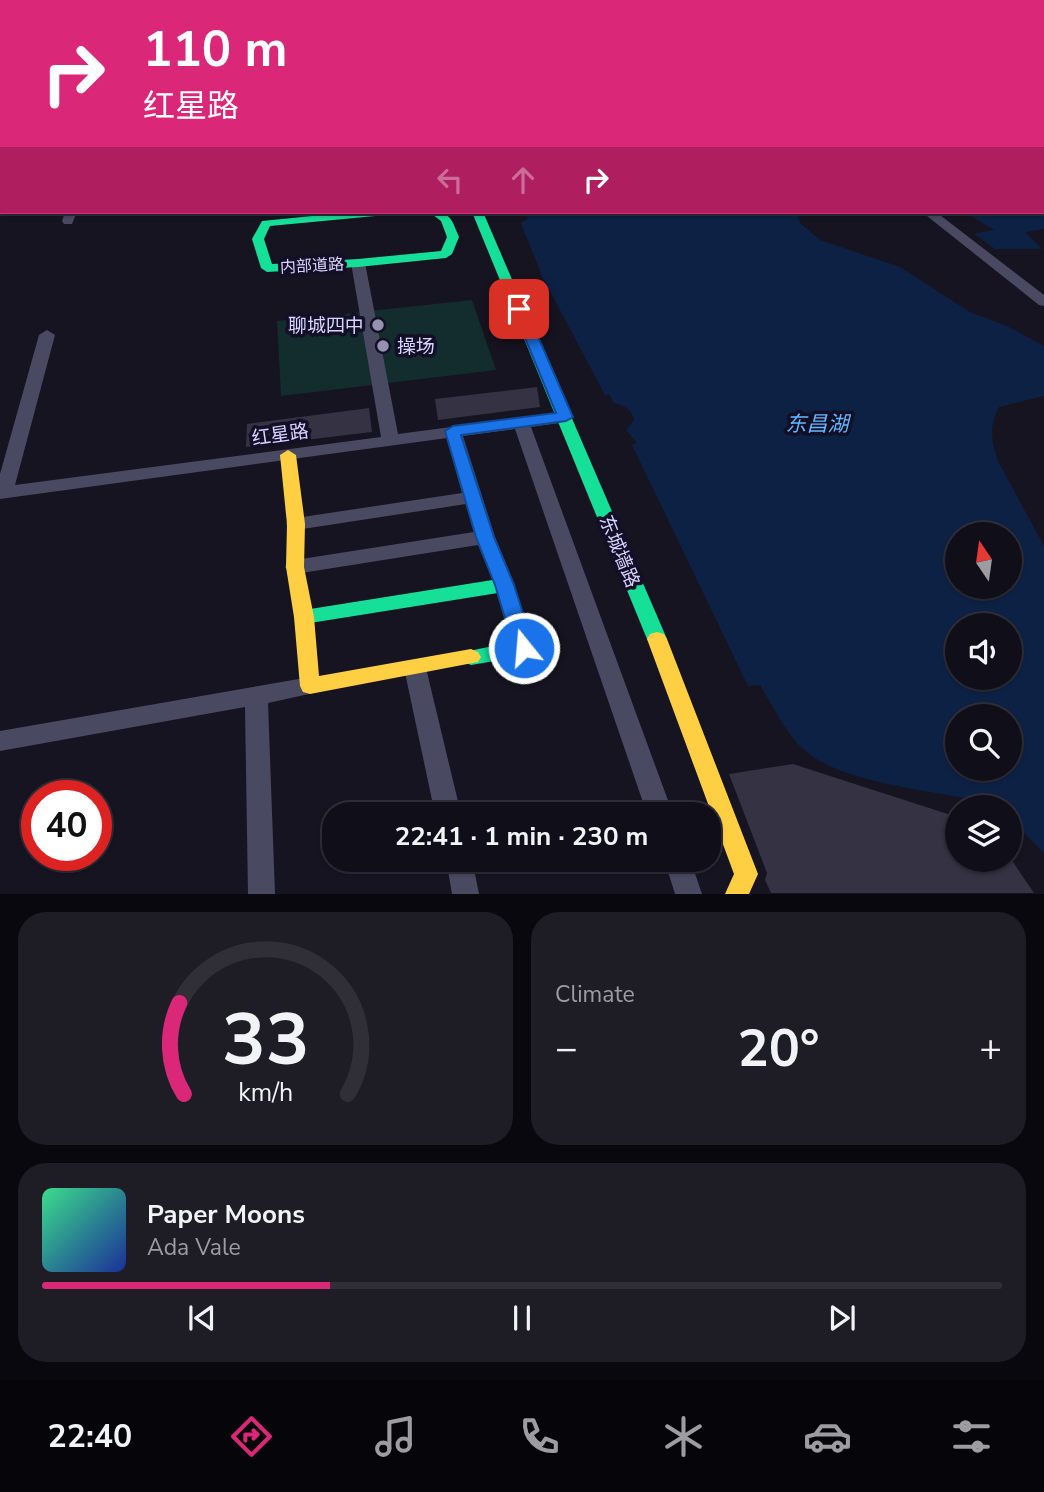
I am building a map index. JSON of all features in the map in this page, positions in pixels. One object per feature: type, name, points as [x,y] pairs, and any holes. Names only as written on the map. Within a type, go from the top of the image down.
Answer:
[{"type":"street","name":"内部道路","points":[[364,214],[266,223],[258,239],[267,268],[358,263],[446,254],[453,237],[446,219],[437,214]]},
{"type":"street","name":"东城墙路","points":[[478,214],[566,417],[710,772],[746,874],[737,894]]},
{"type":"street","points":[[931,214],[1044,302]]},
{"type":"street","name":"内部道路","points":[[358,263],[390,440]]},
{"type":"street","points":[[2,493],[47,335]]},
{"type":"street","name":"红星路","points":[[2,493],[566,417]]},
{"type":"street","points":[[522,423],[656,802]]},
{"type":"street","points":[[0,741],[524,648],[505,585],[485,537],[453,431]]},
{"type":"street","points":[[289,454],[296,524],[295,567],[304,617],[310,687]]},
{"type":"street","points":[[296,524],[473,497]]},
{"type":"street","points":[[295,567],[485,537]]},
{"type":"street","points":[[304,617],[505,585]]},
{"type":"street","points":[[415,668],[445,802]]},
{"type":"street","points":[[256,696],[262,894]]},
{"type":"street","points":[[462,872],[466,894]]},
{"type":"street","points":[[681,872],[689,894]]},
{"type":"green space","name":"操场","points":[[472,300],[496,370],[281,396],[277,321]]},
{"type":"water","name":"东昌湖","points":[[526,214],[799,214],[801,224],[820,240],[900,267],[970,312],[1007,326],[1044,346],[1044,396],[999,407],[992,434],[998,461],[1044,546],[1044,853],[1022,831],[1022,795],[946,795],[906,788],[834,768],[798,744],[760,685],[748,686],[632,445],[637,443],[626,430],[634,420],[633,416],[626,408],[613,403],[610,395],[605,395],[542,276],[521,223],[528,218]]},
{"type":"water","points":[[968,214],[1044,214],[1044,229],[1025,232],[1042,249],[995,249],[974,234],[994,230]]},
{"type":"building","points":[[537,387],[540,407],[438,420],[435,399]]},
{"type":"building","points":[[369,408],[372,432],[246,447],[247,424]]},
{"type":"building","points":[[793,764],[945,813],[945,872],[1020,872],[1034,893],[771,893],[765,880],[767,873],[729,774]]},
{"type":"traffic: fast","points":[[364,214],[266,223],[258,239],[267,268],[358,263],[446,254],[453,237],[446,219],[437,214]]},
{"type":"traffic: fast","points":[[478,214],[657,639]]},
{"type":"traffic: fast","points":[[304,617],[505,585],[524,648],[471,657]]},
{"type":"traffic: slow","points":[[288,455],[296,524],[295,567],[304,617],[310,686],[471,657]]},
{"type":"traffic: slow","points":[[657,639],[746,874],[737,894]]},
{"type":"place","name":"聊城四中","points":[[378,325]]},
{"type":"place","name":"操场","points":[[383,346]]},
{"type":"route","points":[[519,309],[566,417],[453,431],[485,537],[505,585],[524,648]]}]
